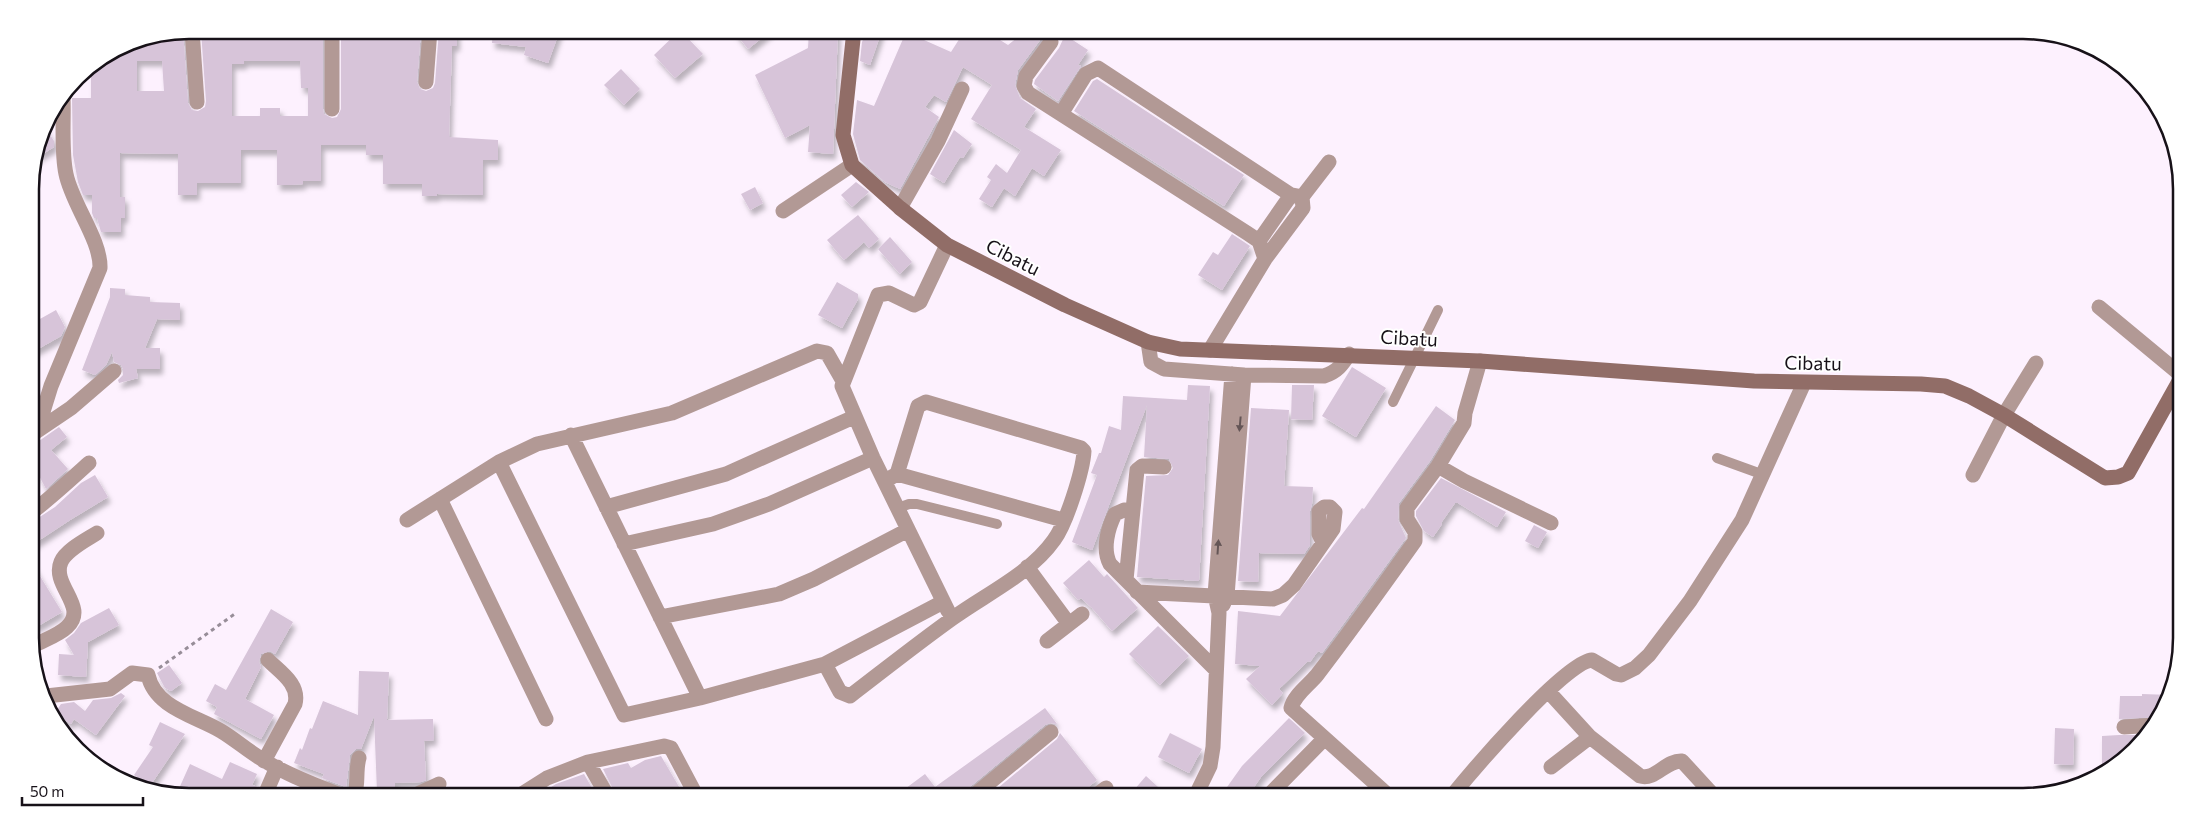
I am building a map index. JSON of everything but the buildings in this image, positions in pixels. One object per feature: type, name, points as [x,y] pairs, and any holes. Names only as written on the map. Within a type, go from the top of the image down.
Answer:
[{"type":"street","points":[[193,39],[198,102]]},
{"type":"street","points":[[332,39],[332,109]]},
{"type":"street","points":[[426,82],[429,39]]},
{"type":"street","points":[[783,211],[852,165],[843,135],[853,39]]},
{"type":"street","points":[[1052,42],[1026,76],[1024,86],[1028,93],[1259,241],[1265,259]]},
{"type":"street","points":[[1061,114],[1086,74],[1098,68],[1296,196],[1303,208],[1265,259],[1210,350]]},
{"type":"street","points":[[900,208],[938,141],[962,89]]},
{"type":"street","points":[[39,419],[100,268],[99,253],[74,200],[66,172],[63,107]]},
{"type":"street","points":[[1259,241],[1296,196],[1329,162]]},
{"type":"street","name":"Cibatu","points":[[852,165],[900,208],[947,245],[1065,305],[1148,342],[1180,349],[1349,354],[1480,361],[1754,381],[1945,386],[2004,415],[2106,478],[2118,477],[2128,473],[2173,391]]},
{"type":"street","points":[[947,245],[920,302],[914,304],[889,293],[878,295],[843,381],[843,392],[872,458],[891,477],[1063,520]]},
{"type":"street","points":[[2099,307],[2173,370]]},
{"type":"street","points":[[1148,342],[1151,362],[1164,369],[1238,375],[1324,376],[1332,374],[1340,368],[1349,354]]},
{"type":"street","points":[[407,520],[499,462],[537,444],[672,413],[817,351],[827,353],[843,381]]},
{"type":"street","points":[[1380,788],[1291,708],[1293,702],[1314,680],[1415,541],[1415,532],[1407,519],[1407,508],[1438,466],[1464,423],[1465,413],[1480,361]]},
{"type":"street","points":[[1973,475],[2004,415],[2036,363]]},
{"type":"street","points":[[39,430],[71,408],[114,372]]},
{"type":"street","points":[[1199,788],[1210,766],[1213,747],[1219,613],[1238,375]]},
{"type":"street","points":[[1459,788],[1494,746],[1548,691],[1585,661],[1592,660],[1621,675],[1642,663],[1690,601],[1742,520],[1804,383]]},
{"type":"street","points":[[826,664],[840,692],[850,696],[952,619],[1042,555],[1056,538],[1069,508],[1084,455],[1084,451],[1081,448],[926,402],[918,406],[891,477],[898,508],[952,619]]},
{"type":"street","points":[[606,507],[726,474],[854,417]]},
{"type":"street","points":[[571,435],[700,698]]},
{"type":"street","points":[[624,544],[713,524],[769,504],[872,458]]},
{"type":"street","points":[[499,462],[624,715],[700,698],[826,664],[943,602]]},
{"type":"street","points":[[39,507],[56,495],[61,487],[89,464]]},
{"type":"street","points":[[1438,466],[1464,481],[1551,523]]},
{"type":"street","points":[[1126,580],[1131,511],[1138,467],[1164,467]]},
{"type":"street","points":[[440,499],[546,719]]},
{"type":"street","points":[[1131,511],[1124,510],[1115,514],[1105,550],[1110,564],[1216,670]]},
{"type":"street","points":[[660,617],[779,594],[814,579],[908,530]]},
{"type":"street","points":[[39,643],[68,627],[74,615],[73,604],[60,582],[59,571],[61,562],[64,557],[97,532]]},
{"type":"street","points":[[1137,592],[1274,599],[1283,595],[1294,585],[1323,542]]},
{"type":"street","points":[[1027,567],[1069,624]]},
{"type":"street","points":[[1047,641],[1082,614]]},
{"type":"street","points":[[266,788],[270,764],[297,695],[294,686],[268,660]]},
{"type":"street","points":[[50,696],[110,689],[132,673],[148,675],[149,681],[158,695],[180,712],[219,730],[270,764],[325,788]]},
{"type":"street","points":[[1548,691],[1590,737],[1643,777],[1648,777],[1673,762],[1682,761],[1707,788]]},
{"type":"street","points":[[2124,727],[2145,726]]},
{"type":"street","points":[[983,788],[1051,732]]},
{"type":"street","points":[[1550,767],[1590,737]]},
{"type":"street","points":[[1277,788],[1324,739]]},
{"type":"street","points":[[531,788],[547,778],[588,762],[664,746],[671,748],[692,788]]},
{"type":"street","points":[[357,788],[356,771],[359,758]]},
{"type":"street","points":[[588,762],[603,788]]},
{"type":"street","points":[[430,788],[439,784]]},
{"type":"lane","points":[[1393,402],[1416,359],[1438,310]]},
{"type":"lane","points":[[1717,458],[1764,475]]},
{"type":"lane","points":[[898,508],[909,504],[918,504],[997,524]]},
{"type":"path","points":[[148,675],[236,613]]}]
